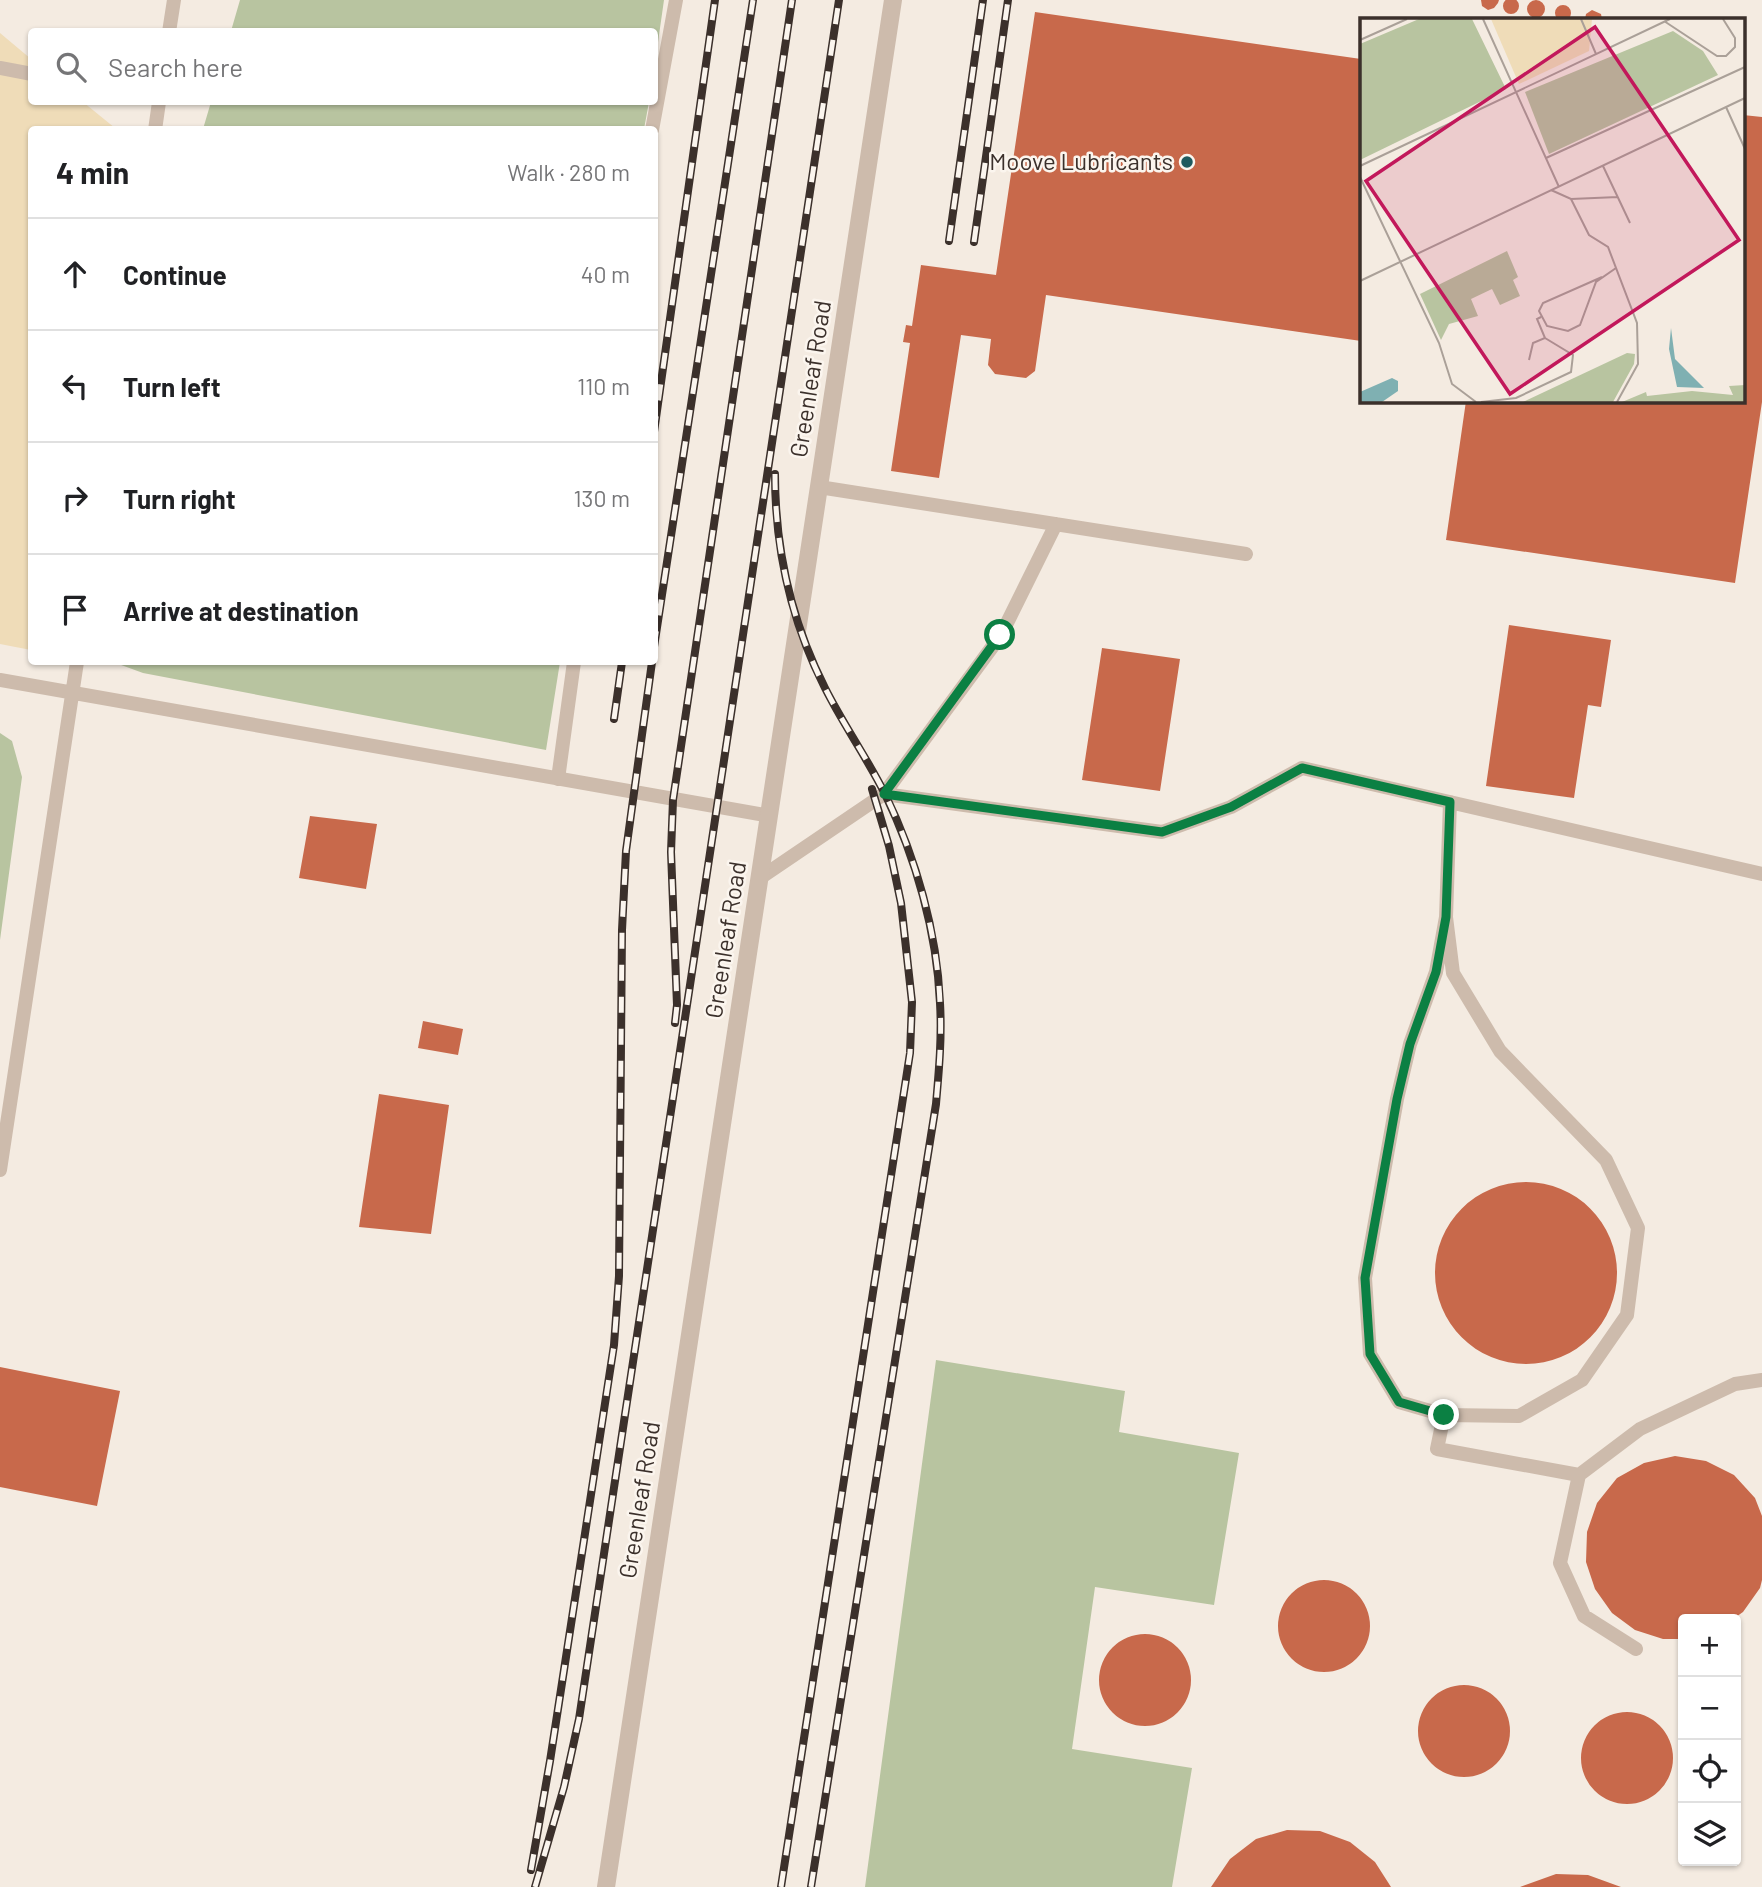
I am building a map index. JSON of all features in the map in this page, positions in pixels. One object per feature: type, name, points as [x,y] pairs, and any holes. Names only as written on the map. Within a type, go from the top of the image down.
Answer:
[{"type":"street","name":"Greenleaf Road","points":[[606,1887],[893,0]]},
{"type":"lane","points":[[170,28],[174,0]]},
{"type":"lane","points":[[658,98],[676,0]]},
{"type":"lane","points":[[0,61],[7,69],[28,73]]},
{"type":"lane","points":[[156,126],[159,105]]},
{"type":"lane","points":[[653,126],[657,105]]},
{"type":"lane","points":[[819,487],[1246,554]]},
{"type":"lane","points":[[760,878],[884,794],[1000,635],[1056,524]]},
{"type":"lane","points":[[0,1170],[76,665]]},
{"type":"lane","points":[[558,779],[574,665]]},
{"type":"lane","points":[[0,680],[770,816]]},
{"type":"lane","points":[[884,794],[1162,832],[1231,807],[1302,768],[1762,874]]},
{"type":"lane","points":[[1446,917],[1453,973],[1500,1051],[1606,1160],[1638,1228],[1627,1315],[1582,1380],[1519,1416],[1444,1415],[1399,1402],[1370,1354],[1365,1278],[1397,1099],[1410,1044],[1436,972],[1446,917],[1450,802]]},
{"type":"lane","points":[[1636,1649],[1584,1616],[1560,1563],[1579,1475],[1640,1429],[1735,1384],[1762,1380]]},
{"type":"lane","points":[[1444,1415],[1437,1450],[1579,1475]]},
{"type":"green space","points":[[240,0],[664,0],[658,42],[658,28],[232,28]]},
{"type":"green space","points":[[210,105],[648,105],[645,126],[204,126]]},
{"type":"green space","points":[[121,665],[560,665],[546,750],[143,673]]},
{"type":"green space","points":[[0,733],[12,741],[22,777],[0,940]]},
{"type":"green space","points":[[936,1360],[1125,1391],[1119,1432],[1239,1453],[1214,1605],[1095,1587],[1072,1749],[1192,1768],[1172,1887],[865,1887]]},
{"type":"sand","points":[[0,33],[28,56],[28,105],[87,105],[113,126],[28,126],[28,649],[0,644]]},
{"type":"building","points":[[1514,-1],[1518,3],[1517,12],[1505,12],[1505,0]]},
{"type":"building","points":[[1481,0],[1499,0],[1494,8],[1488,10],[1482,6]]},
{"type":"building","points":[[1536,0],[1542,3],[1545,9],[1542,15],[1536,18],[1530,15],[1527,9],[1530,3]]},
{"type":"building","points":[[1563,5],[1570,10],[1569,18],[1557,18],[1557,7]]},
{"type":"building","points":[[1592,10],[1601,14],[1602,18],[1585,18]]},
{"type":"building","name":"Moove Lubricants","points":[[1035,12],[1360,59],[1360,341],[1046,295],[1035,371],[1026,378],[995,374],[988,365],[991,339],[961,335],[939,478],[891,471],[910,343],[903,342],[906,325],[912,326],[921,265],[996,275]]},
{"type":"building","points":[[1744,115],[1762,117],[1762,402],[1735,583],[1446,540],[1466,402],[1744,402]]},
{"type":"building","points":[[1509,625],[1611,640],[1601,707],[1588,705],[1574,798],[1486,786]]},
{"type":"building","points":[[1102,648],[1180,659],[1160,791],[1082,780]]},
{"type":"building","points":[[310,816],[377,824],[366,889],[299,878]]},
{"type":"building","points":[[423,1021],[463,1029],[458,1055],[418,1048]]},
{"type":"building","points":[[379,1094],[449,1105],[431,1234],[359,1227]]},
{"type":"building","points":[[1526,1182],[1561,1189],[1577,1197],[1590,1209],[1602,1222],[1610,1238],[1617,1273],[1610,1308],[1602,1324],[1590,1337],[1577,1349],[1561,1357],[1526,1364],[1491,1357],[1475,1349],[1462,1337],[1450,1324],[1442,1308],[1435,1273],[1442,1238],[1450,1222],[1462,1209],[1475,1197],[1491,1189]]},
{"type":"building","points":[[0,1367],[120,1391],[97,1506],[0,1487]]},
{"type":"building","points":[[1675,1456],[1706,1461],[1734,1475],[1755,1498],[1762,1516],[1760,1588],[1740,1614],[1678,1614],[1678,1639],[1663,1639],[1635,1630],[1612,1613],[1595,1589],[1586,1562],[1587,1532],[1597,1503],[1617,1478],[1644,1463]]},
{"type":"building","points":[[1324,1580],[1342,1583],[1357,1593],[1367,1608],[1370,1626],[1367,1644],[1357,1659],[1342,1669],[1324,1672],[1306,1669],[1291,1659],[1281,1644],[1278,1626],[1281,1608],[1291,1593],[1306,1583]]},
{"type":"building","points":[[1145,1634],[1163,1637],[1178,1647],[1188,1662],[1191,1680],[1188,1698],[1178,1713],[1163,1723],[1145,1726],[1127,1723],[1112,1713],[1102,1698],[1099,1680],[1102,1662],[1112,1647],[1127,1637]]},
{"type":"building","points":[[1464,1685],[1482,1688],[1497,1698],[1507,1713],[1510,1731],[1507,1749],[1497,1764],[1482,1774],[1464,1777],[1446,1774],[1431,1764],[1421,1749],[1418,1731],[1421,1713],[1431,1698],[1446,1688]]},
{"type":"building","points":[[1627,1712],[1645,1715],[1660,1725],[1670,1740],[1673,1758],[1670,1776],[1660,1791],[1645,1801],[1627,1804],[1609,1801],[1594,1791],[1584,1776],[1581,1758],[1584,1740],[1594,1725],[1609,1715]]},
{"type":"building","points":[[1287,1830],[1320,1831],[1350,1842],[1375,1862],[1391,1887],[1211,1887],[1230,1859],[1256,1839]]},
{"type":"building","points":[[1556,1874],[1588,1875],[1621,1887],[1520,1887]]},
{"type":"railway","points":[[658,404],[715,0]]},
{"type":"railway","points":[[658,621],[753,0]]},
{"type":"railway","points":[[675,1023],[677,1005],[671,852],[673,800],[792,0]]},
{"type":"railway","points":[[535,1887],[564,1787],[579,1719],[839,0]]},
{"type":"railway","points":[[949,241],[983,0]]},
{"type":"railway","points":[[974,242],[1008,0]]},
{"type":"railway","points":[[775,474],[778,530],[794,611],[825,688],[871,767],[906,844],[929,923],[938,976],[941,1016],[936,1104],[811,1887]]},
{"type":"railway","points":[[614,719],[622,665]]},
{"type":"railway","points":[[531,1870],[614,1345],[619,1276],[622,930],[626,851],[652,665]]},
{"type":"railway","points":[[781,1887],[910,1053],[912,1002],[901,903],[889,846],[872,789]]},
{"type":"place","name":"Moove Lubricants","points":[[1187,162]]},
{"type":"route","points":[[1000,635],[884,794],[1162,832],[1231,807],[1302,768],[1450,802],[1446,917],[1436,972],[1410,1044],[1397,1099],[1365,1278],[1370,1354],[1399,1402],[1444,1415]]}]
